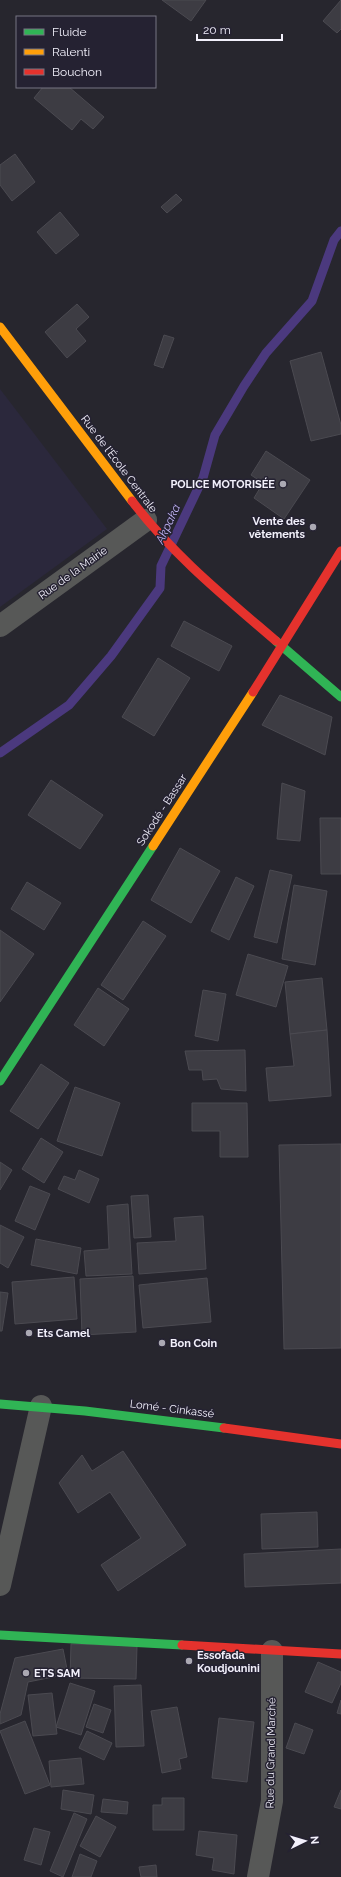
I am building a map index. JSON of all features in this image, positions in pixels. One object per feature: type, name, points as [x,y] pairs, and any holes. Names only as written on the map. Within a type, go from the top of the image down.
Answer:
[{"type":"main road","name":"Rue de l'École Centrale","points":[[0,327],[152,527],[188,565],[282,648],[341,697]]},
{"type":"main road","name":"Sokodé - Bassar","points":[[0,1081],[282,648],[341,551]]},
{"type":"main road","name":"Lomé - Cinkassé","points":[[0,1404],[41,1406],[341,1444]]},
{"type":"main road","points":[[0,1635],[341,1654]]},
{"type":"street","name":"Rue de la Mairie","points":[[0,626],[152,527]]},
{"type":"street","points":[[0,1585],[41,1406]]},
{"type":"street","name":"Rue du Grand Marché","points":[[258,1877],[272,1801],[272,1651]]},
{"type":"shaded area","points":[[0,389],[107,529],[0,607]]},
{"type":"building","points":[[162,0],[206,0],[191,21]]},
{"type":"building","points":[[341,0],[341,29],[337,33],[323,21]]},
{"type":"building","points":[[42,88],[70,88],[104,117],[93,129],[81,119],[72,130],[34,98]]},
{"type":"building","points":[[15,154],[35,182],[12,201],[0,185],[0,165]]},
{"type":"building","points":[[176,194],[182,200],[167,213],[161,207]]},
{"type":"building","points":[[60,212],[79,235],[56,254],[37,232]]},
{"type":"building","points":[[77,304],[89,317],[76,329],[86,341],[67,358],[45,332]]},
{"type":"building","points":[[164,335],[174,338],[163,368],[154,365]]},
{"type":"building","points":[[321,352],[341,425],[341,434],[311,441],[290,361]]},
{"type":"building","points":[[266,451],[310,480],[284,519],[254,498],[263,483],[251,475]]},
{"type":"building","points":[[184,621],[232,646],[219,671],[171,646]]},
{"type":"building","points":[[158,658],[190,678],[154,736],[122,717]]},
{"type":"building","points":[[280,695],[332,717],[325,755],[262,725]]},
{"type":"building","points":[[51,780],[103,815],[80,849],[28,815]]},
{"type":"building","points":[[282,783],[305,791],[300,841],[277,839]]},
{"type":"building","points":[[320,818],[341,818],[341,874],[321,874]]},
{"type":"building","points":[[180,848],[220,871],[191,923],[151,900]]},
{"type":"building","points":[[270,870],[292,875],[277,943],[254,937]]},
{"type":"building","points":[[236,877],[254,886],[229,940],[211,931]]},
{"type":"building","points":[[27,882],[61,903],[44,930],[11,909]]},
{"type":"building","points":[[294,885],[327,891],[315,965],[282,959]]},
{"type":"building","points":[[143,921],[166,936],[123,1000],[101,985]]},
{"type":"building","points":[[0,930],[34,954],[0,1002]]},
{"type":"building","points":[[248,954],[288,966],[276,1007],[236,995]]},
{"type":"building","points":[[322,978],[327,1030],[290,1034],[285,982]]},
{"type":"building","points":[[98,988],[129,1009],[104,1046],[74,1025]]},
{"type":"building","points":[[203,990],[226,994],[218,1041],[195,1036]]},
{"type":"building","points":[[327,1030],[331,1096],[269,1101],[266,1068],[294,1066],[290,1034]]},
{"type":"building","points":[[245,1050],[246,1091],[221,1089],[217,1079],[203,1080],[202,1070],[189,1070],[185,1051]]},
{"type":"building","points":[[41,1064],[69,1083],[38,1129],[10,1111]]},
{"type":"building","points":[[75,1087],[120,1103],[102,1156],[57,1141]]},
{"type":"building","points":[[192,1103],[247,1103],[248,1157],[220,1157],[220,1131],[192,1131]]},
{"type":"building","points":[[41,1138],[63,1152],[44,1183],[22,1169]]},
{"type":"building","points":[[341,1144],[341,1348],[284,1349],[279,1145]]},
{"type":"building","points":[[0,1162],[12,1170],[0,1190]]},
{"type":"building","points":[[79,1170],[99,1179],[89,1203],[58,1189],[64,1176],[75,1180]]},
{"type":"building","points":[[30,1186],[50,1194],[35,1230],[15,1221]]},
{"type":"building","points":[[148,1195],[151,1237],[134,1238],[131,1196]]},
{"type":"building","points":[[128,1204],[132,1274],[86,1276],[84,1251],[109,1249],[107,1206]]},
{"type":"building","points":[[203,1216],[206,1269],[139,1274],[137,1243],[176,1241],[174,1218]]},
{"type":"building","points":[[0,1225],[24,1237],[8,1268],[0,1263]]},
{"type":"building","points":[[36,1239],[81,1248],[77,1274],[31,1265]]},
{"type":"building","points":[[133,1276],[136,1332],[82,1335],[80,1279]]},
{"type":"building","points":[[74,1277],[77,1319],[15,1324],[12,1282]]},
{"type":"building","points":[[207,1278],[211,1322],[143,1328],[139,1285]]},
{"type":"building","points":[[0,1292],[8,1293],[2,1331],[0,1331]]},
{"type":"building","points":[[123,1451],[186,1545],[118,1591],[101,1565],[141,1538],[110,1492],[78,1513],[59,1483],[82,1455],[92,1471]]},
{"type":"building","points":[[317,1512],[318,1547],[262,1549],[261,1514]]},
{"type":"building","points":[[341,1549],[341,1583],[245,1587],[244,1554]]},
{"type":"building","points":[[71,1644],[137,1646],[136,1679],[70,1678]]},
{"type":"building","points":[[63,1649],[68,1674],[28,1682],[21,1715],[0,1724],[0,1714],[15,1658]]},
{"type":"building","points":[[318,1662],[341,1672],[341,1683],[332,1703],[305,1692]]},
{"type":"building","points":[[70,1683],[95,1691],[81,1735],[56,1727]]},
{"type":"building","points":[[141,1685],[144,1746],[116,1747],[114,1686]]},
{"type":"building","points":[[52,1693],[57,1734],[33,1736],[28,1695]]},
{"type":"building","points":[[341,1700],[341,1714],[337,1713]]},
{"type":"building","points":[[94,1704],[111,1710],[103,1733],[86,1727]]},
{"type":"building","points":[[177,1707],[187,1757],[179,1759],[181,1769],[162,1773],[151,1711]]},
{"type":"building","points":[[219,1718],[254,1722],[247,1782],[212,1778]]},
{"type":"building","points":[[25,1721],[50,1785],[25,1794],[0,1731]]},
{"type":"building","points":[[295,1723],[313,1730],[304,1754],[286,1748]]},
{"type":"building","points":[[87,1731],[112,1743],[104,1760],[79,1748]]},
{"type":"building","points":[[81,1758],[84,1784],[51,1787],[49,1761]]},
{"type":"building","points":[[63,1790],[94,1795],[91,1814],[61,1809]]},
{"type":"building","points":[[341,1790],[341,1809],[334,1807]]},
{"type":"building","points":[[162,1798],[184,1798],[184,1830],[153,1830],[153,1805],[162,1805]]},
{"type":"building","points":[[103,1799],[128,1802],[127,1814],[101,1812]]},
{"type":"building","points":[[74,1813],[87,1819],[63,1877],[50,1871]]},
{"type":"building","points":[[96,1816],[116,1827],[100,1857],[80,1846]]},
{"type":"building","points":[[34,1828],[50,1832],[41,1865],[24,1860]]},
{"type":"building","points":[[199,1831],[237,1835],[234,1874],[212,1870],[214,1858],[196,1855]]},
{"type":"building","points":[[80,1854],[97,1861],[91,1877],[72,1877]]},
{"type":"building","points":[[156,1865],[157,1877],[141,1877],[139,1867]]},
{"type":"waterway","name":"Akpaka","points":[[0,753],[69,705],[111,656],[160,588],[161,566],[203,478],[215,435],[244,386],[266,353],[312,301],[334,240],[341,231]]},
{"type":"traffic: fast","points":[[276,641],[341,697]]},
{"type":"traffic: fast","points":[[0,1081],[153,846]]},
{"type":"traffic: fast","points":[[0,1404],[85,1411],[224,1428]]},
{"type":"traffic: fast","points":[[0,1635],[182,1645]]},
{"type":"traffic: slow","points":[[0,327],[132,501]]},
{"type":"traffic: slow","points":[[153,846],[253,692]]},
{"type":"traffic: jam","points":[[132,501],[148,521],[200,575],[276,641]]},
{"type":"traffic: jam","points":[[253,692],[341,551]]},
{"type":"traffic: jam","points":[[224,1428],[341,1444]]},
{"type":"traffic: jam","points":[[182,1645],[341,1654]]},
{"type":"place","name":"POLICE MOTORISÉE","points":[[283,484]]},
{"type":"place","name":"Vente des vêtements","points":[[313,527]]},
{"type":"place","name":"Ets Camel","points":[[29,1333]]},
{"type":"place","name":"Bon Coin","points":[[162,1343]]},
{"type":"place","name":"Essofada Koudjounini","points":[[189,1661]]},
{"type":"place","name":"ETS SAM","points":[[26,1673]]}]
